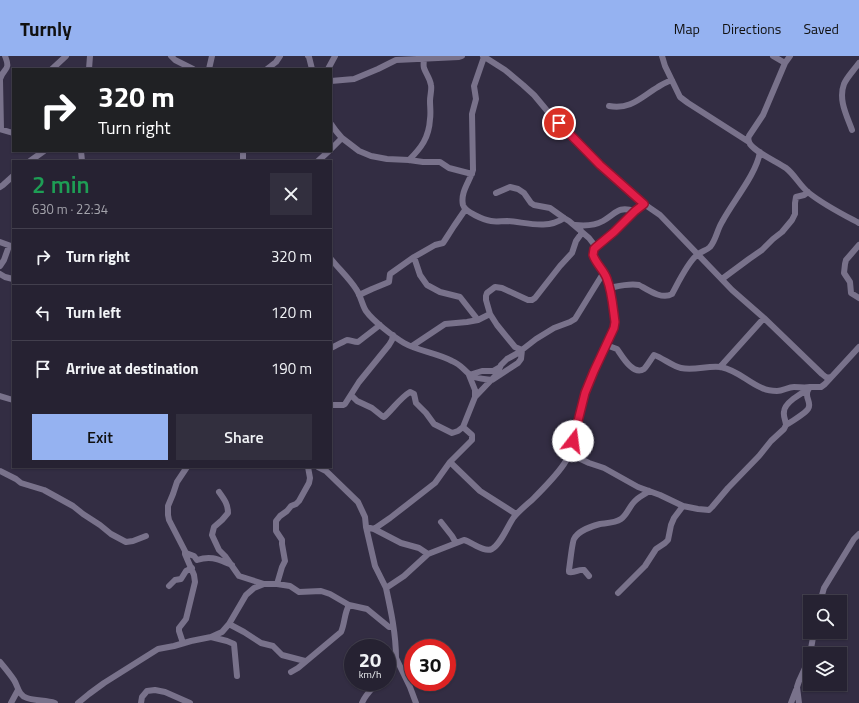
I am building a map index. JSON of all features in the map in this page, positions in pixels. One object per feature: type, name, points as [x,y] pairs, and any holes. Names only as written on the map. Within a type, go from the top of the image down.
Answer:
[{"type":"street","points":[[5,56],[8,67],[1,76],[0,80],[0,129],[12,133]]},
{"type":"street","points":[[53,68],[66,56]]},
{"type":"street","points":[[89,68],[90,56]]},
{"type":"street","points":[[171,56],[175,60],[191,68]]},
{"type":"street","points":[[209,68],[212,56]]},
{"type":"street","points":[[267,68],[276,62],[280,56]]},
{"type":"street","points":[[308,56],[312,68]]},
{"type":"street","points":[[329,68],[335,56]]},
{"type":"street","points":[[332,81],[354,79],[396,60],[462,56]]},
{"type":"street","points":[[564,218],[554,223],[540,225],[506,221],[492,222],[465,210],[463,195],[473,170],[472,114],[476,99],[474,86],[483,56],[504,70],[534,95],[549,113],[600,165],[644,204],[660,215],[732,290],[764,318],[822,374],[827,378],[831,377]]},
{"type":"street","points":[[662,56],[665,66],[680,97],[786,168],[808,192],[831,208],[859,224]]},
{"type":"street","points":[[773,56],[785,63]]},
{"type":"street","points":[[749,142],[748,138],[763,115],[785,63],[790,56]]},
{"type":"street","points":[[409,160],[424,142],[427,136],[430,120],[431,84],[423,66],[424,58]]},
{"type":"street","points":[[852,130],[842,102],[842,94],[846,81],[859,63]]},
{"type":"street","points":[[609,106],[617,107],[635,103],[658,87],[672,80]]},
{"type":"street","points":[[332,126],[342,138],[359,151],[371,156],[387,159],[440,162],[449,168],[472,174]]},
{"type":"street","points":[[332,147],[342,138]]},
{"type":"street","points":[[31,160],[43,152]]},
{"type":"street","points":[[319,160],[327,152]]},
{"type":"street","points":[[609,288],[636,284],[664,296],[669,296],[672,294],[689,264],[698,253],[710,247],[721,222],[756,165],[760,152]]},
{"type":"street","points":[[0,187],[12,177]]},
{"type":"street","points":[[496,194],[510,187],[518,189],[534,205],[550,208],[575,225],[596,247]]},
{"type":"street","points":[[722,279],[762,250],[782,232],[795,214],[796,197],[804,195],[808,192]]},
{"type":"street","points":[[386,588],[404,576],[428,554],[464,540],[486,550],[491,549],[502,537],[516,514],[535,497],[564,464],[570,454],[585,393],[614,328],[615,322],[607,279],[594,258],[594,249],[644,204]]},
{"type":"street","points":[[575,225],[587,226],[603,221],[613,213],[624,209],[635,211]]},
{"type":"street","points":[[359,295],[372,288],[389,282],[390,274],[414,257],[435,245],[443,243],[465,210]]},
{"type":"street","points":[[522,350],[515,347],[490,314],[486,300],[487,293],[495,287],[502,288],[528,300],[532,300],[572,253],[581,231]]},
{"type":"street","points":[[0,242],[11,246],[0,266]]},
{"type":"street","points":[[859,245],[846,260],[844,273],[850,282],[851,293],[859,298]]},
{"type":"street","points":[[414,257],[420,275],[427,285],[440,292],[460,297],[478,320]]},
{"type":"street","points":[[332,260],[356,289],[366,311],[371,317],[405,343],[458,363],[469,375],[475,390],[475,397],[463,427],[452,433],[434,424],[416,403],[414,394],[410,392],[384,416],[357,401],[351,395]]},
{"type":"street","points":[[475,397],[492,380],[507,359],[530,345],[536,339],[575,319],[604,272]]},
{"type":"street","points":[[0,274],[12,279]]},
{"type":"street","points":[[412,346],[445,324],[478,320],[490,314]]},
{"type":"street","points":[[720,367],[764,318]]},
{"type":"street","points":[[332,348],[345,340],[358,342],[380,325]]},
{"type":"street","points":[[332,405],[345,404],[359,382],[389,345],[393,335]]},
{"type":"street","points":[[606,345],[618,349],[624,360],[634,370],[644,369],[654,355],[682,368],[696,369],[720,367],[737,373],[760,388],[777,391],[794,387],[809,389],[821,387],[859,347]]},
{"type":"street","points":[[469,375],[475,378],[492,380],[518,363],[522,350]]},
{"type":"street","points":[[849,358],[859,355]]},
{"type":"street","points":[[469,375],[482,371],[493,371],[500,368]]},
{"type":"street","points":[[570,454],[604,468],[638,487],[683,506],[709,510],[771,441],[784,429],[786,425],[808,409],[810,404],[807,396],[809,389]]},
{"type":"street","points":[[786,425],[784,410],[798,395],[809,389]]},
{"type":"street","points":[[0,396],[12,400]]},
{"type":"street","points":[[374,529],[435,483],[450,462],[472,440],[472,435],[463,427]]},
{"type":"street","points":[[450,462],[480,491],[516,514]]},
{"type":"street","points":[[182,643],[179,628],[186,619],[195,582],[192,568],[169,520],[168,506],[174,494],[177,482],[185,468]]},
{"type":"street","points":[[277,584],[285,561],[282,540],[276,532],[276,522],[280,516],[299,501],[309,483],[310,478],[308,468]]},
{"type":"street","points":[[320,468],[326,471],[358,502],[365,517],[375,566],[386,588],[395,639]]},
{"type":"street","points":[[0,471],[21,483],[44,490],[73,506],[111,534],[126,542],[146,536]]},
{"type":"street","points":[[589,576],[584,570],[574,573],[569,572],[573,539],[587,528],[615,522],[621,519],[628,512],[632,504],[649,491]]},
{"type":"street","points":[[219,492],[226,503],[228,513],[214,527],[212,535],[220,550],[239,576],[264,584],[290,586],[299,592],[321,591],[330,594],[349,605],[366,609],[390,627],[393,627]]},
{"type":"street","points":[[618,593],[645,566],[656,549],[668,540],[674,518],[683,506]]},
{"type":"street","points":[[441,522],[456,543]]},
{"type":"street","points":[[366,526],[401,543],[419,548],[428,554]]},
{"type":"street","points":[[822,595],[824,588],[854,539],[859,534]]},
{"type":"street","points":[[185,552],[194,556],[197,560],[204,557],[214,558],[232,565]]},
{"type":"street","points":[[169,586],[175,580],[181,578],[186,571],[192,568]]},
{"type":"street","points":[[78,703],[104,683],[158,648],[174,646],[211,637],[222,632],[229,624],[246,595],[254,588],[264,584]]},
{"type":"street","points":[[291,672],[298,668],[340,632],[343,627],[346,611],[349,605]]},
{"type":"street","points":[[229,624],[261,644],[274,646],[282,655],[305,661]]},
{"type":"street","points":[[211,637],[234,644],[237,676]]},
{"type":"street","points":[[396,658],[416,703]]},
{"type":"street","points":[[0,662],[15,681],[22,696],[34,701],[51,701],[55,703]]},
{"type":"street","points":[[791,703],[803,672]]},
{"type":"street","points":[[797,687],[799,703]]},
{"type":"street","points":[[11,703],[18,690]]},
{"type":"street","points":[[141,703],[142,697],[147,691],[155,690],[164,692],[190,703]]},
{"type":"street","points":[[362,703],[364,697],[371,691]]},
{"type":"route","points":[[559,123],[600,165],[644,204],[594,249],[594,258],[607,279],[615,322],[614,328],[585,393],[573,441]]}]
